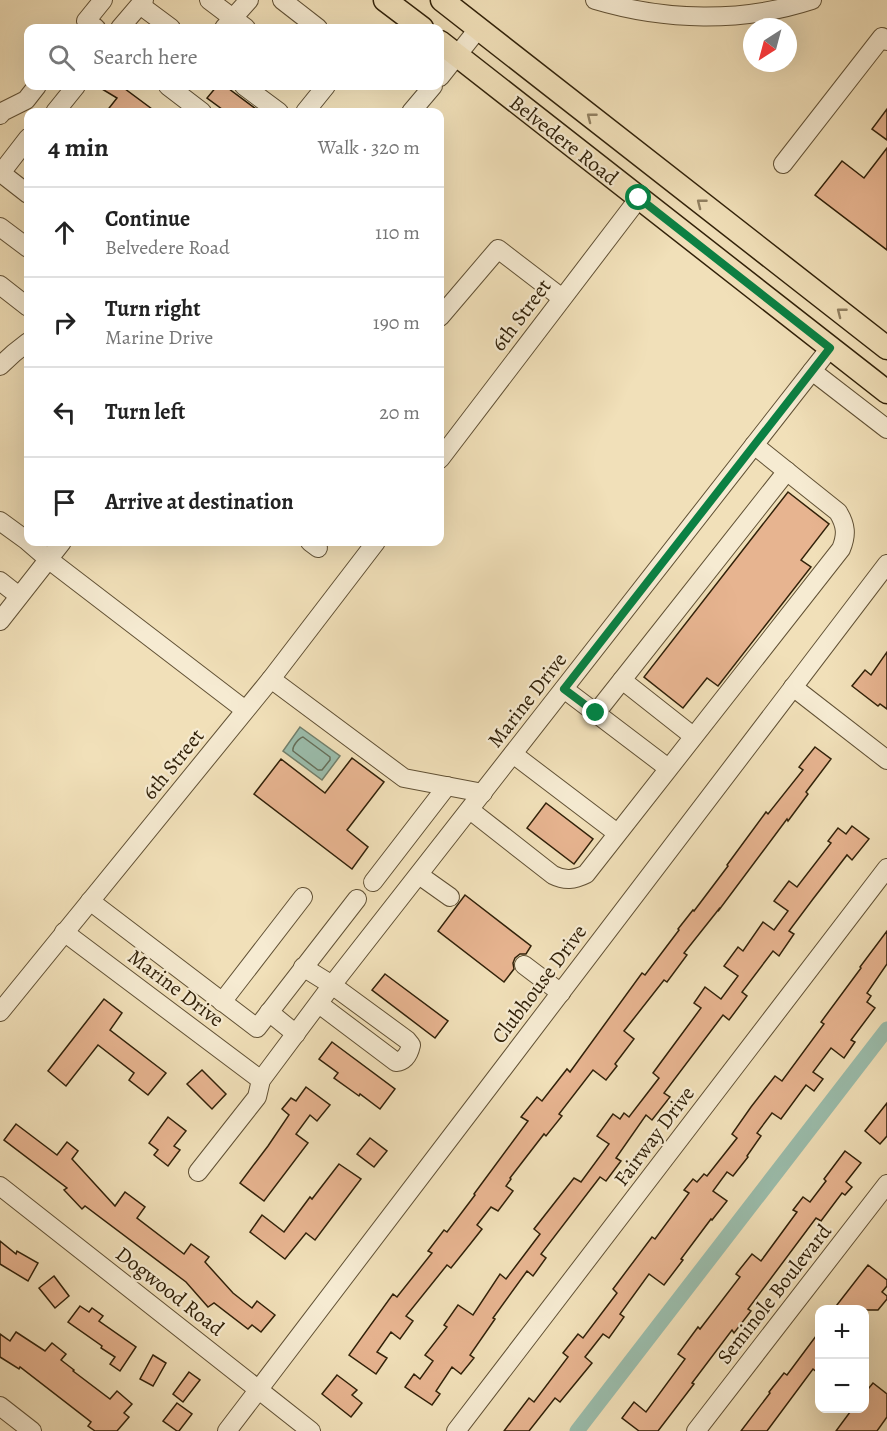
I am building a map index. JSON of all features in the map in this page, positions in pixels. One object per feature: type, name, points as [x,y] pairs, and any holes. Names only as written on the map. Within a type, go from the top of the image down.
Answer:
[{"type":"main road","points":[[386,0],[417,24]]},
{"type":"main road","name":"Belvedere Road","points":[[442,0],[887,348]]},
{"type":"main road","name":"Belvedere Road","points":[[448,49],[887,392]]},
{"type":"street","points":[[88,24],[103,0]]},
{"type":"street","points":[[209,0],[233,24]]},
{"type":"street","points":[[235,24],[249,0]]},
{"type":"street","points":[[282,0],[313,24]]},
{"type":"street","points":[[595,0],[664,15],[693,16],[752,13],[779,9],[812,0]]},
{"type":"street","points":[[123,24],[142,2],[167,24]]},
{"type":"street","points":[[448,49],[478,28]]},
{"type":"street","points":[[783,164],[885,36]]},
{"type":"street","points":[[0,115],[2,112],[32,106],[36,90]]},
{"type":"street","points":[[58,108],[73,90]]},
{"type":"street","points":[[177,90],[197,108]]},
{"type":"street","points":[[249,90],[274,108]]},
{"type":"street","points":[[307,108],[320,90]]},
{"type":"street","points":[[414,108],[430,90]]},
{"type":"street","points":[[24,143],[1,173],[24,191]]},
{"type":"street","name":"6th Street","points":[[444,454],[639,198]]},
{"type":"street","points":[[0,227],[24,245]]},
{"type":"street","points":[[444,312],[498,249],[562,298]]},
{"type":"street","points":[[0,285],[24,304]]},
{"type":"street","points":[[0,366],[24,345]]},
{"type":"street","name":"Marine Drive","points":[[198,1172],[257,1097],[261,1080],[332,985],[830,348]]},
{"type":"street","points":[[812,371],[887,429]]},
{"type":"street","points":[[470,810],[553,875],[561,879],[570,879],[586,874],[841,549],[845,530],[838,512],[754,445]]},
{"type":"street","points":[[596,713],[787,471]]},
{"type":"street","points":[[0,521],[24,539]]},
{"type":"street","points":[[33,546],[245,710]]},
{"type":"street","points":[[0,621],[59,546]]},
{"type":"street","name":"6th Street","points":[[0,1012],[271,679],[373,546]]},
{"type":"street","name":"Clubhouse Drive","points":[[227,1431],[887,564]]},
{"type":"street","points":[[0,581],[19,596]]},
{"type":"street","points":[[271,679],[404,778],[483,793]]},
{"type":"street","points":[[622,680],[693,736]]},
{"type":"street","points":[[793,687],[887,760]]},
{"type":"street","points":[[564,689],[668,768]]},
{"type":"street","points":[[513,754],[617,833]]},
{"type":"street","points":[[373,882],[447,786]]},
{"type":"street","name":"Fairway Drive","points":[[456,1431],[887,868]]},
{"type":"street","points":[[419,875],[450,897]]},
{"type":"street","points":[[222,1002],[303,897]]},
{"type":"street","points":[[90,901],[256,1028],[357,899]]},
{"type":"street","name":"Marine Drive","points":[[64,932],[261,1080]]},
{"type":"street","points":[[524,964],[561,993]]},
{"type":"street","points":[[303,967],[332,985],[407,1040],[411,1045],[409,1053],[406,1058],[396,1062],[319,1004]]},
{"type":"street","points":[[269,1012],[296,1034]]},
{"type":"street","name":"Seminole Boulevard","points":[[696,1431],[887,1184]]},
{"type":"street","name":"Dogwood Road","points":[[0,1186],[311,1431]]},
{"type":"street","points":[[0,1406],[32,1431]]},
{"type":"water","points":[[300,727],[340,756],[322,780],[283,751]]},
{"type":"building","points":[[104,90],[126,90],[151,108],[109,108],[117,98]]},
{"type":"building","points":[[214,90],[230,90],[255,108],[221,108],[207,98]]},
{"type":"building","points":[[887,109],[887,140],[872,129]]},
{"type":"building","points":[[887,148],[887,250],[815,195],[842,161],[864,178]]},
{"type":"building","points":[[788,492],[829,524],[801,560],[811,567],[718,686],[707,678],[683,708],[644,677]]},
{"type":"building","points":[[887,652],[887,709],[880,704],[878,706],[852,686],[865,670],[871,675]]},
{"type":"building","points":[[815,747],[831,759],[788,821],[787,819],[684,953],[687,955],[667,982],[664,980],[624,1031],[634,1039],[615,1064],[617,1066],[606,1080],[593,1070],[559,1114],[562,1116],[546,1136],[544,1134],[510,1178],[506,1186],[513,1191],[498,1211],[491,1207],[477,1225],[482,1229],[451,1268],[447,1265],[406,1316],[413,1321],[400,1339],[391,1332],[377,1352],[387,1358],[376,1374],[349,1355],[393,1294],[397,1297],[432,1253],[428,1251],[444,1230],[447,1232],[475,1195],[528,1121],[521,1117],[537,1097],[542,1101],[567,1069],[570,1072],[642,973],[645,975],[728,866],[766,812],[768,814],[803,770],[799,767]]},
{"type":"building","points":[[352,758],[384,782],[347,830],[368,847],[352,869],[254,794],[281,759],[325,793]]},
{"type":"building","points":[[546,803],[593,839],[574,864],[527,828]]},
{"type":"building","points":[[852,826],[869,839],[852,860],[847,855],[789,931],[794,934],[779,956],[773,951],[742,992],[747,996],[729,1020],[723,1015],[664,1093],[670,1097],[652,1120],[646,1115],[616,1158],[621,1161],[606,1181],[600,1177],[541,1254],[546,1258],[533,1276],[527,1271],[470,1355],[474,1358],[461,1374],[452,1367],[436,1391],[440,1394],[432,1405],[405,1387],[414,1374],[420,1379],[433,1361],[425,1355],[447,1327],[444,1325],[458,1305],[473,1315],[500,1274],[506,1279],[540,1234],[534,1229],[574,1178],[581,1182],[609,1144],[597,1136],[613,1114],[620,1119],[624,1113],[629,1117],[659,1078],[653,1073],[701,1008],[694,1003],[705,987],[721,999],[738,976],[724,966],[738,947],[743,951],[763,922],[774,930],[788,911],[774,901],[789,881],[797,887],[831,843],[828,841],[838,828],[846,834]]},
{"type":"building","points":[[465,895],[531,946],[526,954],[520,954],[515,958],[514,969],[504,982],[438,931]]},
{"type":"building","points":[[887,931],[887,964],[867,993],[871,996],[867,1002],[875,1008],[851,1040],[855,1042],[844,1058],[831,1048],[813,1072],[823,1079],[814,1091],[806,1085],[781,1119],[772,1113],[757,1133],[761,1136],[748,1157],[733,1176],[727,1172],[713,1191],[727,1201],[681,1259],[683,1260],[664,1285],[649,1274],[620,1314],[624,1317],[609,1338],[603,1334],[585,1357],[592,1363],[560,1402],[555,1398],[529,1431],[504,1431],[529,1398],[534,1402],[568,1357],[563,1353],[578,1334],[583,1338],[617,1293],[613,1289],[652,1237],[655,1239],[689,1193],[684,1190],[693,1179],[697,1182],[704,1174],[707,1176],[737,1138],[732,1134],[775,1076],[782,1081],[824,1024],[821,1022]]},
{"type":"building","points":[[385,974],[448,1021],[435,1038],[372,990]]},
{"type":"building","points":[[104,999],[122,1013],[110,1030],[166,1073],[148,1095],[129,1080],[134,1073],[98,1045],[66,1086],[48,1071]]},
{"type":"building","points":[[332,1042],[395,1089],[380,1109],[334,1078],[338,1073],[319,1059]]},
{"type":"building","points":[[202,1070],[226,1094],[212,1109],[187,1084]]},
{"type":"building","points":[[306,1087],[330,1105],[317,1121],[310,1115],[296,1134],[308,1143],[264,1201],[240,1183],[289,1115],[282,1109],[291,1098],[296,1101]]},
{"type":"building","points":[[887,1103],[887,1136],[880,1144],[865,1131]]},
{"type":"building","points":[[168,1117],[186,1131],[174,1146],[180,1150],[168,1166],[154,1155],[158,1150],[149,1143]]},
{"type":"building","points":[[16,1124],[57,1155],[67,1142],[78,1151],[72,1159],[115,1206],[125,1192],[145,1207],[137,1218],[184,1254],[191,1244],[209,1257],[205,1262],[233,1293],[252,1308],[257,1301],[275,1315],[261,1332],[252,1325],[248,1329],[214,1303],[208,1307],[186,1282],[85,1206],[82,1209],[64,1190],[67,1188],[4,1140]]},
{"type":"building","points":[[370,1138],[387,1151],[374,1167],[357,1154]]},
{"type":"building","points":[[845,1151],[861,1163],[846,1182],[852,1187],[845,1195],[842,1193],[821,1221],[816,1218],[748,1309],[751,1311],[734,1333],[732,1330],[658,1431],[639,1431],[622,1418],[634,1402],[646,1412],[685,1359],[678,1354],[740,1277],[736,1274],[752,1254],[761,1261],[797,1212],[793,1210],[803,1197],[810,1202]]},
{"type":"building","points":[[339,1164],[361,1179],[315,1240],[306,1233],[285,1259],[250,1232],[262,1215],[284,1232]]},
{"type":"building","points":[[0,1241],[16,1254],[17,1251],[38,1263],[28,1281],[0,1264]]},
{"type":"building","points":[[868,1265],[887,1280],[887,1286],[882,1292],[887,1299],[878,1310],[869,1310],[869,1305],[837,1305]]},
{"type":"building","points":[[54,1276],[69,1296],[55,1308],[39,1288]]},
{"type":"building","points":[[80,1306],[89,1312],[92,1308],[103,1316],[99,1321],[136,1347],[120,1371],[110,1364],[115,1357],[68,1322]]},
{"type":"building","points":[[16,1332],[45,1351],[52,1343],[66,1354],[61,1360],[73,1371],[110,1399],[117,1391],[132,1404],[124,1413],[129,1417],[117,1431],[95,1431],[88,1426],[91,1422],[20,1367],[19,1369],[0,1357],[0,1334],[10,1341]]},
{"type":"building","points":[[815,1337],[815,1371],[813,1369],[767,1431],[741,1431],[784,1373],[787,1375]]},
{"type":"building","points":[[153,1355],[166,1363],[153,1386],[140,1379]]},
{"type":"building","points":[[189,1372],[200,1380],[183,1402],[173,1394]]},
{"type":"building","points":[[337,1375],[357,1390],[352,1395],[362,1403],[351,1417],[322,1394]]},
{"type":"building","points":[[873,1383],[887,1394],[887,1417],[877,1431],[836,1431],[849,1413],[869,1413],[869,1388]]},
{"type":"building","points":[[177,1403],[192,1414],[179,1431],[163,1421]]},
{"type":"waterway","points":[[577,1431],[887,1029]]},
{"type":"route","points":[[596,713],[564,689],[830,348],[639,198]]}]
